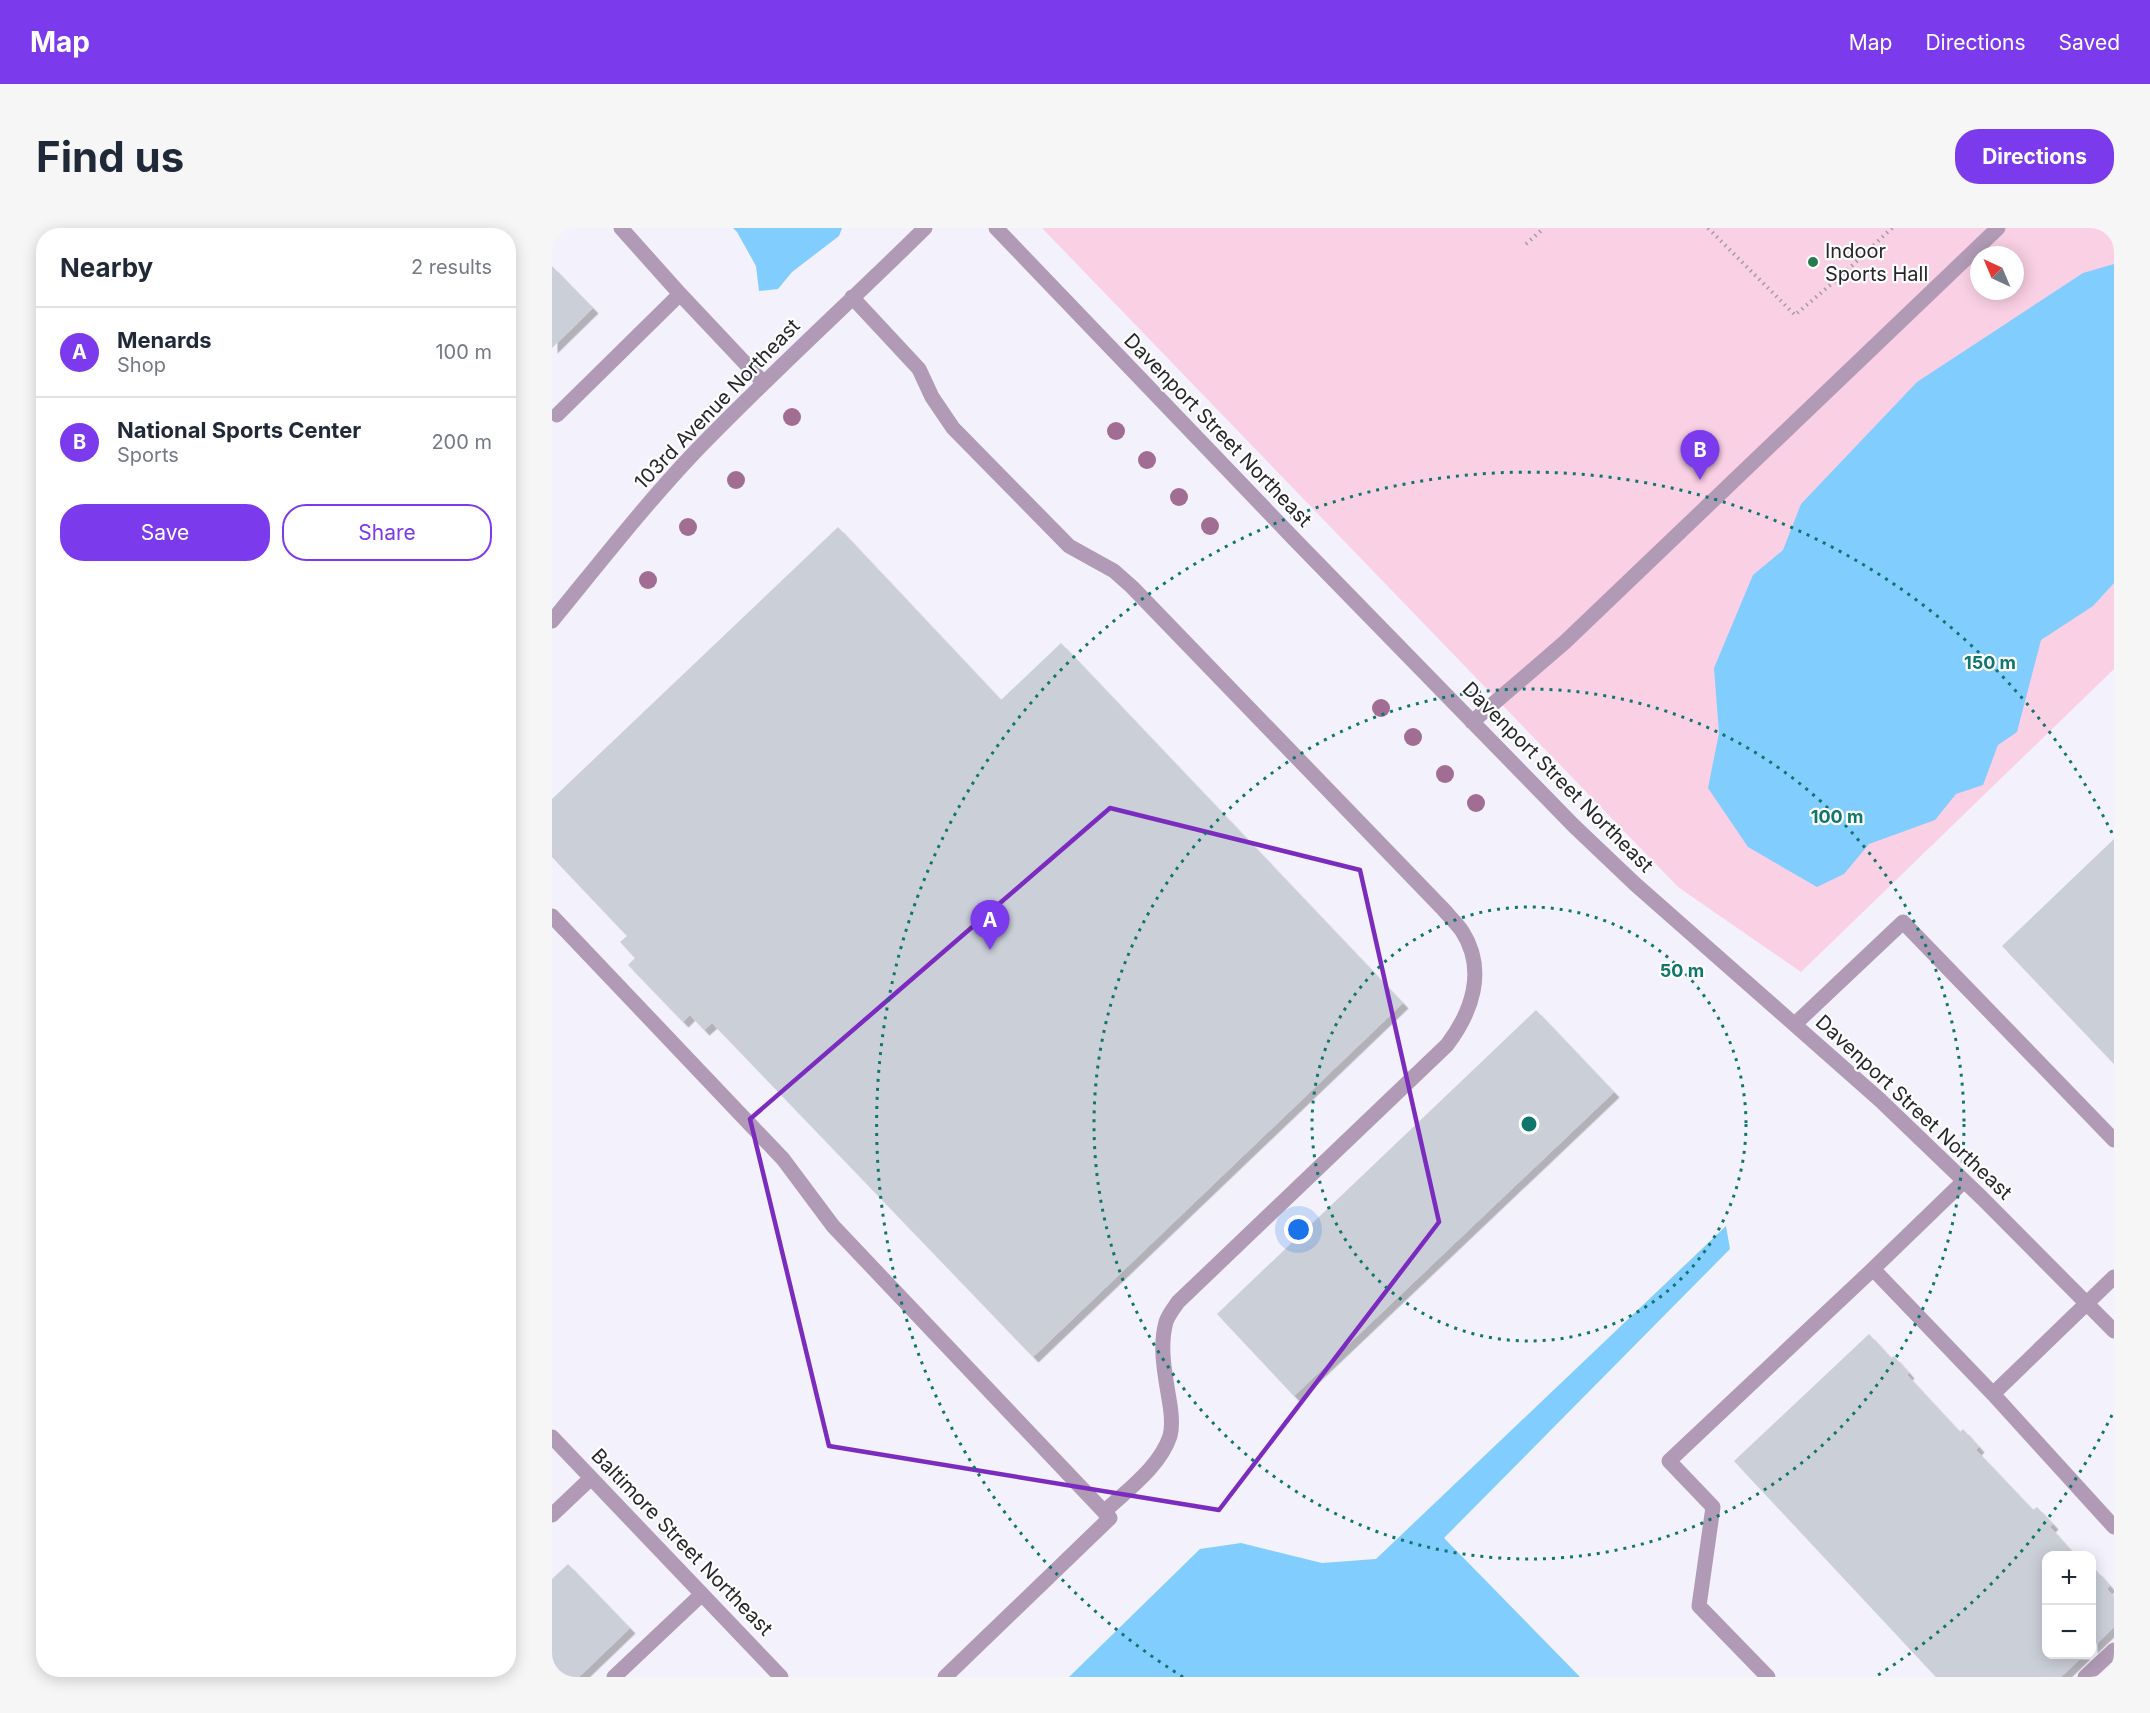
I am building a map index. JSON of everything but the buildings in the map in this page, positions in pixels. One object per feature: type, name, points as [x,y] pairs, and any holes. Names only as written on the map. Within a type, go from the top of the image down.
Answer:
[{"type":"street","points":[[621,228],[763,382]]},
{"type":"street","name":"103rd Avenue Northeast","points":[[552,621],[630,525],[692,456],[763,382],[924,228]]},
{"type":"street","name":"Davenport Street Northeast","points":[[996,228],[1574,826],[1635,884],[1880,1100],[2114,1331]]},
{"type":"street","points":[[1472,722],[1565,642],[1998,228]]},
{"type":"street","points":[[556,415],[680,294]]},
{"type":"street","points":[[852,297],[920,369],[932,397],[953,428],[1068,546],[1114,571],[1132,587],[1444,910],[1462,931],[1471,950],[1474,988],[1469,1009],[1461,1027],[1447,1045],[1178,1302],[1167,1320],[1162,1360],[1171,1412],[1170,1435],[1161,1453],[1147,1471],[1104,1512]]},
{"type":"street","points":[[552,916],[783,1159],[833,1226],[1110,1518],[945,1677]]},
{"type":"street","points":[[1795,1024],[1903,922],[2114,1140]]},
{"type":"street","points":[[1768,1677],[1699,1606],[1713,1507],[1670,1461],[1964,1181]]},
{"type":"street","points":[[1873,1269],[1993,1394],[2114,1527]]},
{"type":"street","points":[[1993,1394],[2114,1277]]},
{"type":"street","name":"Baltimore Street Northeast","points":[[552,1437],[781,1677]]},
{"type":"street","points":[[552,1515],[591,1478]]},
{"type":"street","points":[[614,1677],[702,1594]]},
{"type":"street","points":[[2085,1677],[2114,1650]]},
{"type":"path","points":[[1526,244],[1544,228]]},
{"type":"path","points":[[1708,228],[1795,315],[1892,228]]},
{"type":"highlighted area","points":[[1110,808],[1360,870],[1439,1222],[1219,1510],[829,1446],[750,1119]]},
{"type":"shaded area","points":[[1042,228],[2114,228],[2114,669],[1801,972],[1678,887]]},
{"type":"water","points":[[733,228],[842,228],[839,236],[792,272],[778,289],[759,291],[756,266]]},
{"type":"water","points":[[2114,264],[2114,583],[2093,606],[2041,640],[2017,732],[1998,745],[1983,785],[1956,794],[1935,820],[1869,844],[1844,874],[1817,887],[1748,847],[1708,788],[1719,733],[1714,668],[1753,575],[1783,550],[1801,504],[1917,382],[2083,273]]},
{"type":"water","points":[[1726,1226],[1730,1249],[1444,1538],[1580,1677],[1069,1677],[1200,1549],[1241,1543],[1322,1563],[1376,1559]]},
{"type":"place","name":"Indoor Sports Hall","points":[[1813,262]]},
{"type":"place","name":"National Sports Center","points":[[1700,480]]},
{"type":"place","name":"Menards","points":[[990,950]]}]
